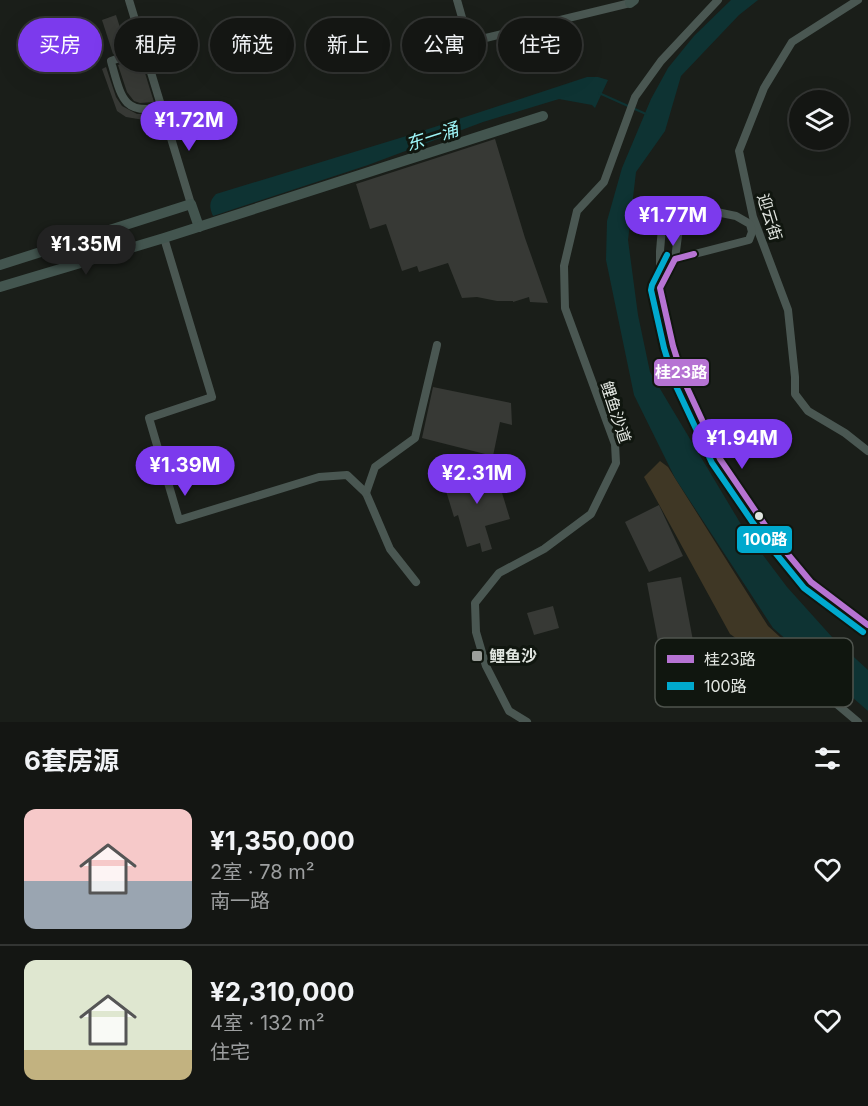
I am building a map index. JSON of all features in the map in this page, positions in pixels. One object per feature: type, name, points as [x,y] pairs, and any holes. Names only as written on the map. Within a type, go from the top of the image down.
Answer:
[{"type":"main road","points":[[0,287],[199,227],[543,116]]},
{"type":"main road","points":[[0,265],[191,204],[199,227]]},
{"type":"street","points":[[129,0],[135,18]]},
{"type":"street","points":[[457,0],[469,42],[632,2]]},
{"type":"street","name":"鲤鱼沙道","points":[[527,722],[509,711],[486,666],[476,632],[475,603],[499,573],[544,549],[591,514],[616,463],[615,444],[565,309],[564,266],[577,210],[604,182],[635,97],[661,61],[718,0]]},
{"type":"street","name":"迎云街","points":[[858,0],[792,42],[764,88],[739,151],[753,217],[788,310],[795,394],[808,411],[845,433],[868,451]]},
{"type":"street","points":[[114,72],[123,100],[136,109],[162,107]]},
{"type":"street","points":[[151,72],[191,204]]},
{"type":"street","points":[[664,204],[660,288],[673,346],[684,381],[720,459],[771,534],[811,582],[868,625]]},
{"type":"street","points":[[660,288],[675,259],[682,205],[736,216],[750,224],[752,232],[749,240],[675,259]]},
{"type":"street","points":[[164,238],[212,397],[149,418],[179,520],[319,477],[347,475],[366,493],[390,549],[416,582]]},
{"type":"street","points":[[366,493],[375,467],[415,438],[437,345]]},
{"type":"street","points":[[840,707],[858,722]]},
{"type":"shaded area","points":[[660,461],[668,467],[768,626],[781,638],[736,638],[730,634],[644,477]]},
{"type":"water","points":[[731,0],[758,0],[739,15],[681,76],[665,131],[636,172],[628,240],[638,315],[650,372],[745,531],[787,587],[833,638],[784,638],[773,628],[675,478],[634,395],[606,260],[607,221],[622,168],[651,99],[668,68],[694,36]]},
{"type":"water","points":[[587,77],[608,80],[595,108],[592,105],[559,99],[483,122],[368,165],[213,216],[210,207],[216,194],[413,134]]},
{"type":"water","points":[[853,656],[868,670],[868,711],[853,698]]},
{"type":"building","points":[[116,15],[113,54],[102,20]]},
{"type":"building","points":[[106,67],[116,97],[122,106],[137,114],[157,114],[158,116],[144,120],[126,117],[117,111],[102,69]]},
{"type":"building","points":[[120,72],[145,72],[154,102],[134,101],[127,92]]},
{"type":"building","points":[[495,139],[525,238],[548,303],[530,302],[529,297],[513,302],[477,297],[462,298],[448,263],[419,272],[417,266],[402,271],[386,224],[370,229],[356,184]]},
{"type":"building","points":[[433,387],[511,403],[512,425],[500,422],[493,456],[422,438]]},
{"type":"building","points":[[491,467],[495,470],[510,519],[485,526],[492,549],[482,552],[480,543],[467,547],[458,515],[454,517],[443,481]]},
{"type":"building","points":[[659,505],[683,556],[649,572],[625,522]]},
{"type":"building","points":[[681,577],[692,638],[657,638],[647,583]]},
{"type":"building","points":[[553,606],[559,628],[534,635],[527,613]]},
{"type":"waterway","name":"东一涌","points":[[599,93],[646,114]]},
{"type":"transit line","name":"桂23路","points":[[694,254],[675,259],[660,288],[673,346],[684,381],[720,459],[771,534],[811,582],[868,625]]},
{"type":"transit line","name":"100路","points":[[667,255],[651,290],[675,384],[712,463],[764,539],[804,588],[863,632]]},
{"type":"place","name":"鲤鱼沙","points":[[477,656]]}]
